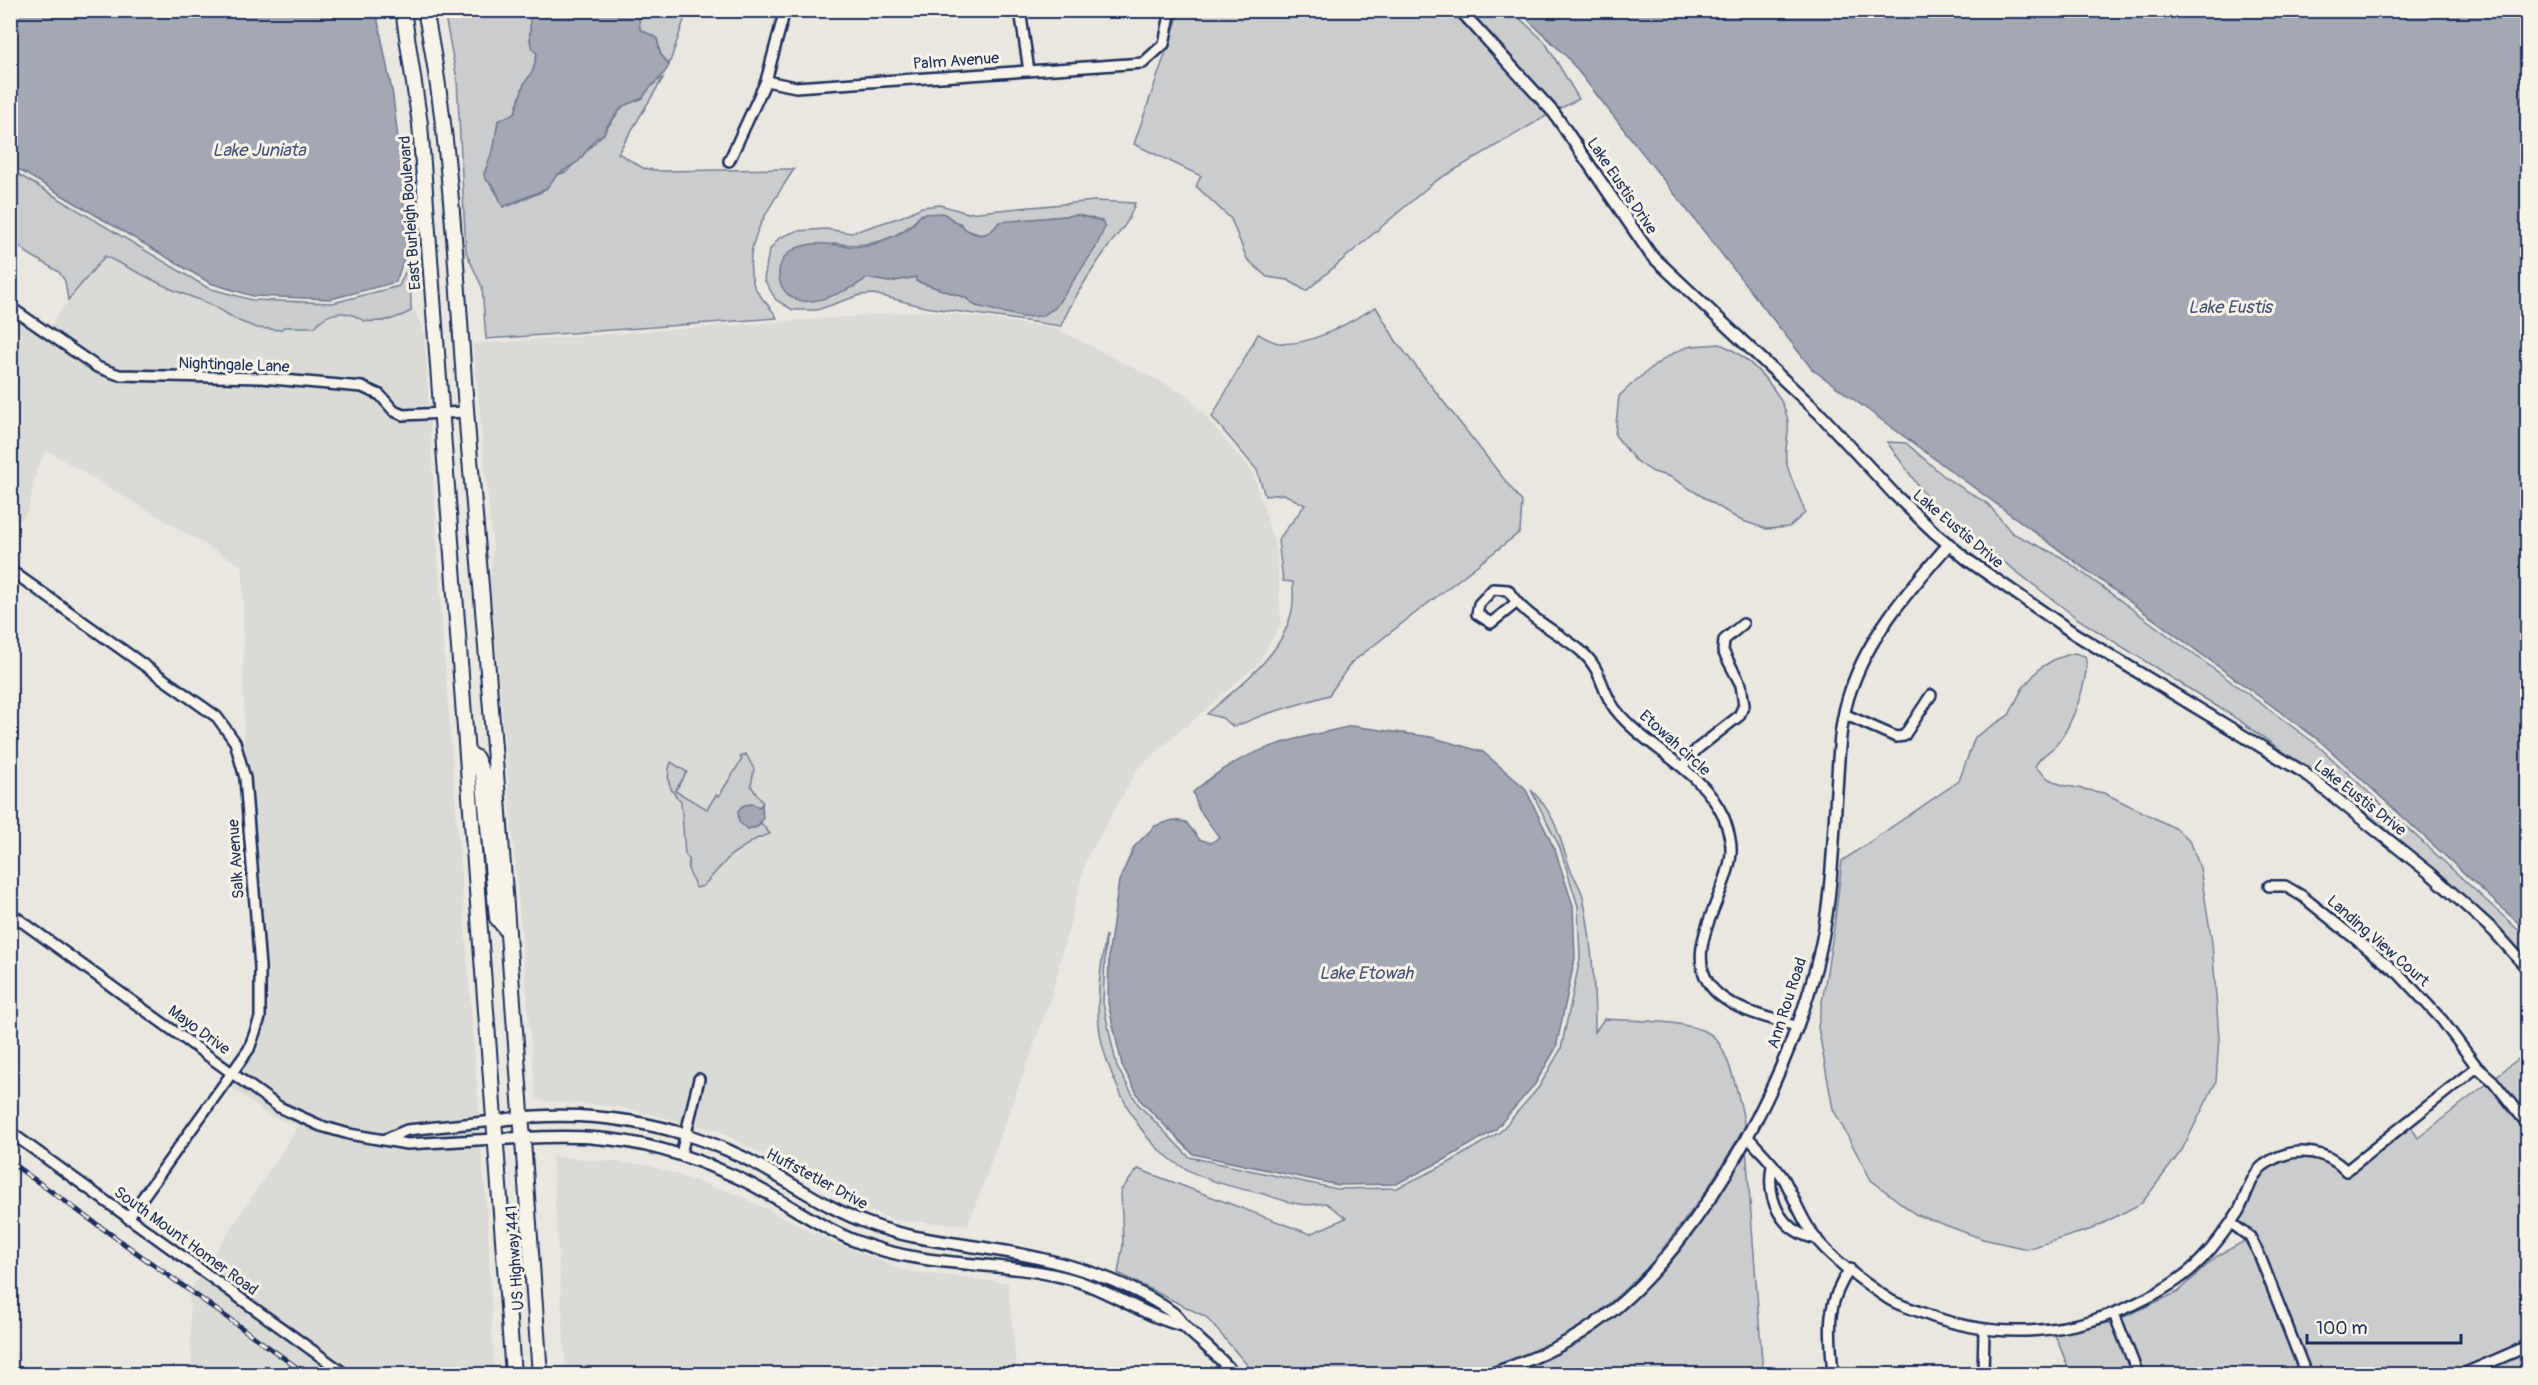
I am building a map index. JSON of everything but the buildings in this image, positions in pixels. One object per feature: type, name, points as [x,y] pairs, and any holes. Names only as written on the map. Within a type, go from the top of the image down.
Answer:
[{"type":"main road","name":"East Burleigh Boulevard","points":[[403,10],[420,124],[513,1374]]},
{"type":"main road","points":[[425,10],[449,183],[466,412]]},
{"type":"main road","name":"US Highway 441","points":[[466,412],[508,932],[540,1374]]},
{"type":"main road","points":[[468,753],[476,758],[483,774],[497,918],[508,932]]},
{"type":"main road","points":[[511,1347],[522,1374]]},
{"type":"street","points":[[729,161],[766,81],[785,10]]},
{"type":"street","points":[[1020,10],[1029,71]]},
{"type":"street","name":"Palm Avenue","points":[[766,81],[796,87],[1029,71],[1148,60],[1164,44],[1171,10]]},
{"type":"street","name":"Lake Eustis Drive","points":[[1460,10],[1554,113],[1651,255],[1690,294],[1770,365],[1894,494],[1949,544],[2075,634],[2303,772],[2440,881],[2494,931],[2528,969]]},
{"type":"street","name":"Nightingale Lane","points":[[10,307],[97,367],[119,375],[261,378],[362,387],[380,395],[398,414],[466,412]]},
{"type":"street","name":"Ann Rou Road","points":[[1491,1374],[1559,1346],[1595,1324],[1623,1302],[1670,1252],[1708,1199],[1747,1136],[1773,1085],[1798,1027],[1812,985],[1827,911],[1844,714],[1850,689],[1872,642],[1888,618],[1949,544]]},
{"type":"street","name":"Salk Avenue","points":[[10,570],[208,710],[228,730],[235,742],[245,778],[261,1001],[256,1034],[249,1049],[128,1218]]},
{"type":"street","name":"Etowah circle","points":[[1516,603],[1581,652],[1598,670],[1614,708],[1629,723],[1683,766],[1715,801],[1731,839],[1731,854],[1726,877],[1706,931],[1701,963],[1707,981],[1718,994],[1742,1009],[1798,1027]]},
{"type":"street","points":[[1683,766],[1697,749],[1739,716],[1744,705],[1741,685],[1723,651],[1724,640],[1743,624]]},
{"type":"street","points":[[1844,714],[1896,737],[1904,736],[1931,695]]},
{"type":"street","name":"Landing View Court","points":[[2269,886],[2285,886],[2302,896],[2399,974],[2442,1020],[2477,1067],[2493,1082],[2528,1125]]},
{"type":"street","name":"Mayo Drive","points":[[10,913],[296,1116],[349,1134],[407,1144],[495,1139]]},
{"type":"street","points":[[1747,1136],[1784,1178],[1817,1239],[1850,1269],[1890,1300],[1954,1324],[1984,1330],[2050,1330],[2070,1327],[2114,1314],[2177,1281],[2200,1262],[2231,1222],[2262,1166],[2279,1156],[2310,1152],[2335,1159],[2346,1171],[2477,1067]]},
{"type":"street","points":[[681,1154],[699,1079]]},
{"type":"street","name":"Huffstetler Drive","points":[[494,1120],[521,1116],[561,1115],[626,1120],[712,1143],[756,1164],[832,1208],[870,1224],[928,1240],[1010,1252],[1069,1266],[1138,1293],[1175,1314],[1185,1326],[1215,1352],[1234,1374]]},
{"type":"street","name":"Mayo Drive","points":[[386,1139],[406,1130],[494,1120]]},
{"type":"street","name":"South Mount Homer Road","points":[[10,1132],[345,1374]]},
{"type":"street","name":"Huffstetler Drive","points":[[495,1139],[596,1138],[681,1154],[736,1176],[846,1237],[889,1253],[951,1264],[1018,1269],[1065,1277],[1096,1287],[1170,1323],[1185,1326]]},
{"type":"street","points":[[1772,1166],[1772,1202],[1780,1217],[1808,1238],[1817,1239]]},
{"type":"street","points":[[1787,1224],[1801,1213]]},
{"type":"street","points":[[2231,1222],[2250,1237],[2259,1254],[2307,1374]]},
{"type":"street","points":[[1833,1374],[1829,1319],[1837,1287],[1850,1269]]},
{"type":"street","points":[[2114,1314],[2138,1374]]},
{"type":"street","points":[[1983,1374],[1984,1330]]},
{"type":"street","points":[[2463,1374],[2528,1346]]},
{"type":"shaded area","points":[[444,11],[527,11],[529,17],[531,43],[537,54],[533,71],[524,84],[515,113],[498,121],[494,147],[484,174],[500,199],[509,206],[541,192],[557,175],[566,172],[602,135],[623,106],[643,98],[649,85],[663,78],[618,153],[643,168],[661,171],[794,169],[761,223],[751,252],[750,267],[753,283],[777,318],[486,339],[482,287],[466,252],[457,79]]},
{"type":"shaded area","points":[[638,11],[687,11],[669,65],[660,53],[657,38],[640,30]]},
{"type":"shaded area","points":[[1180,11],[1452,11],[1548,115],[1434,182],[1306,291],[1288,280],[1267,277],[1247,259],[1231,219],[1196,186],[1201,176],[1134,144]]},
{"type":"shaded area","points":[[1468,11],[1512,11],[1545,42],[1579,99],[1559,109]]},
{"type":"shaded area","points":[[11,170],[208,288],[252,300],[333,303],[399,286],[410,261],[411,311],[383,321],[365,321],[353,315],[337,313],[327,317],[315,327],[284,327],[280,330],[257,328],[105,256],[68,300],[65,281],[59,272],[27,253],[11,238]]},
{"type":"shaded area","points":[[1095,201],[1135,203],[1126,224],[1087,278],[1061,326],[925,307],[874,294],[860,295],[817,310],[793,310],[776,300],[764,279],[769,251],[779,238],[796,231],[826,229],[851,233],[901,217],[922,207],[940,205],[968,213]],"holes":[[[922,214],[960,223],[966,230],[985,236],[1022,220],[1077,215],[1092,218],[1081,270],[1068,286],[976,306],[966,298],[916,281],[917,277],[889,282],[867,278],[855,286],[815,300],[834,243],[859,245],[882,240],[903,230]]]},
{"type":"shaded area","points":[[105,256],[224,311],[284,327],[348,313],[363,321],[397,319],[411,311],[410,300],[424,331],[444,653],[488,1232],[494,1374],[192,1374],[189,1292],[294,1133],[296,1125],[269,1116],[226,1083],[239,1065],[258,1004],[244,743],[243,567],[46,450],[37,468],[28,511],[11,532],[11,302],[51,325],[81,282]]},
{"type":"shaded area","points":[[1376,307],[1396,341],[1522,502],[1520,532],[1351,663],[1329,695],[1263,715],[1234,727],[1222,718],[1207,714],[1258,668],[1280,641],[1293,607],[1293,582],[1283,581],[1278,540],[1305,505],[1284,494],[1265,496],[1257,470],[1212,417],[1258,334],[1279,343],[1304,341],[1342,326]]},
{"type":"shaded area","points":[[927,311],[1054,328],[1187,395],[1253,473],[1277,553],[1281,623],[1259,663],[1138,768],[1086,860],[1051,998],[968,1225],[895,1220],[861,1208],[717,1130],[618,1107],[536,1100],[490,577],[493,550],[473,344]]},
{"type":"shaded area","points":[[1720,344],[1740,355],[1759,372],[1776,393],[1786,413],[1788,425],[1786,460],[1805,513],[1789,527],[1767,529],[1740,520],[1671,477],[1653,472],[1635,460],[1615,435],[1619,396],[1634,382],[1663,359],[1683,349]]},
{"type":"shaded area","points":[[1887,442],[1906,443],[1946,478],[1988,504],[2012,533],[2061,557],[2316,744],[2527,938],[2527,958],[2469,900],[2347,796],[2234,717],[2078,619],[1934,508]]},
{"type":"shaded area","points":[[2074,653],[2085,656],[2086,665],[2082,689],[2074,714],[2057,744],[2039,760],[2035,767],[2049,779],[2062,785],[2104,793],[2177,829],[2191,843],[2200,868],[2212,942],[2219,1038],[2216,1082],[2182,1150],[2142,1203],[2092,1229],[2027,1249],[1983,1239],[1915,1214],[1871,1180],[1833,1109],[1818,1027],[1842,861],[1959,781],[1975,737],[2009,715],[2022,689],[2040,668],[2055,659]]},
{"type":"shaded area","points":[[746,754],[754,769],[751,786],[763,803],[759,807],[742,806],[738,811],[747,829],[757,827],[761,823],[770,834],[756,839],[731,855],[703,886],[696,888],[688,869],[689,859],[685,854],[681,801],[669,784],[668,773],[671,762],[687,772],[675,791],[707,809],[716,795],[719,796],[742,759],[740,757]]},
{"type":"shaded area","points":[[1531,790],[1551,817],[1582,893],[1589,930],[1595,1032],[1604,1019],[1673,1023],[1710,1034],[1717,1040],[1728,1063],[1745,1128],[1703,1196],[1647,1269],[1591,1320],[1556,1342],[1525,1357],[1470,1374],[1255,1374],[1206,1317],[1118,1273],[1123,1245],[1121,1190],[1138,1169],[1310,1234],[1346,1218],[1326,1203],[1302,1205],[1207,1179],[1174,1162],[1152,1143],[1121,1095],[1106,1059],[1102,1041],[1098,1014],[1106,935],[1103,1003],[1117,1067],[1138,1104],[1189,1157],[1337,1189],[1397,1188],[1447,1164],[1500,1132],[1539,1087],[1561,1049],[1580,959],[1578,906],[1560,848]]},
{"type":"shaded area","points":[[2527,1052],[2527,1374],[2071,1374],[2055,1335],[2113,1322],[2178,1292],[2217,1256],[2248,1239],[2229,1214],[2255,1176],[2274,1156],[2307,1150],[2348,1168],[2410,1125],[2418,1138]]},
{"type":"shaded area","points":[[1746,1148],[1763,1374],[1507,1374],[1548,1356],[1585,1335],[1647,1284],[1699,1220]]},
{"type":"shaded area","points":[[552,1156],[648,1165],[743,1197],[828,1240],[906,1271],[1008,1283],[1017,1374],[566,1374]]},
{"type":"water","name":"Lake Juniata","points":[[11,10],[376,11],[393,96],[403,182],[406,252],[396,282],[331,299],[253,296],[210,283],[11,165]]},
{"type":"water","points":[[527,11],[638,11],[640,29],[657,38],[660,53],[669,65],[643,98],[623,106],[606,127],[604,134],[595,139],[579,161],[557,175],[546,189],[503,207],[494,186],[485,179],[484,174],[494,147],[498,121],[515,113],[524,84],[533,71],[537,54],[531,43]]},
{"type":"water","name":"Lake Eustis","points":[[1519,11],[2527,11],[2527,931],[2320,741],[1812,369],[1567,57]]},
{"type":"water","points":[[943,213],[964,229],[978,235],[992,230],[999,222],[1077,215],[1102,221],[1105,227],[1095,249],[1055,308],[1042,316],[1023,317],[976,306],[966,298],[916,281],[916,277],[889,282],[867,278],[836,294],[811,301],[793,298],[781,285],[779,277],[783,260],[797,248],[816,244],[865,246],[874,244],[905,230],[922,215]]},
{"type":"water","name":"Lake Etowah","points":[[1352,726],[1431,737],[1483,752],[1525,788],[1555,850],[1573,906],[1575,958],[1556,1048],[1535,1084],[1495,1130],[1444,1160],[1396,1184],[1338,1185],[1193,1154],[1141,1101],[1122,1065],[1108,1003],[1109,951],[1119,881],[1134,847],[1155,826],[1173,820],[1186,822],[1199,839],[1211,843],[1219,837],[1198,808],[1193,792],[1212,777],[1249,755],[1287,742]]},
{"type":"water","points":[[753,804],[759,807],[762,804],[763,819],[757,827],[747,829],[739,822],[738,811],[744,805]]},
{"type":"railway","points":[[10,1162],[306,1374]]}]
